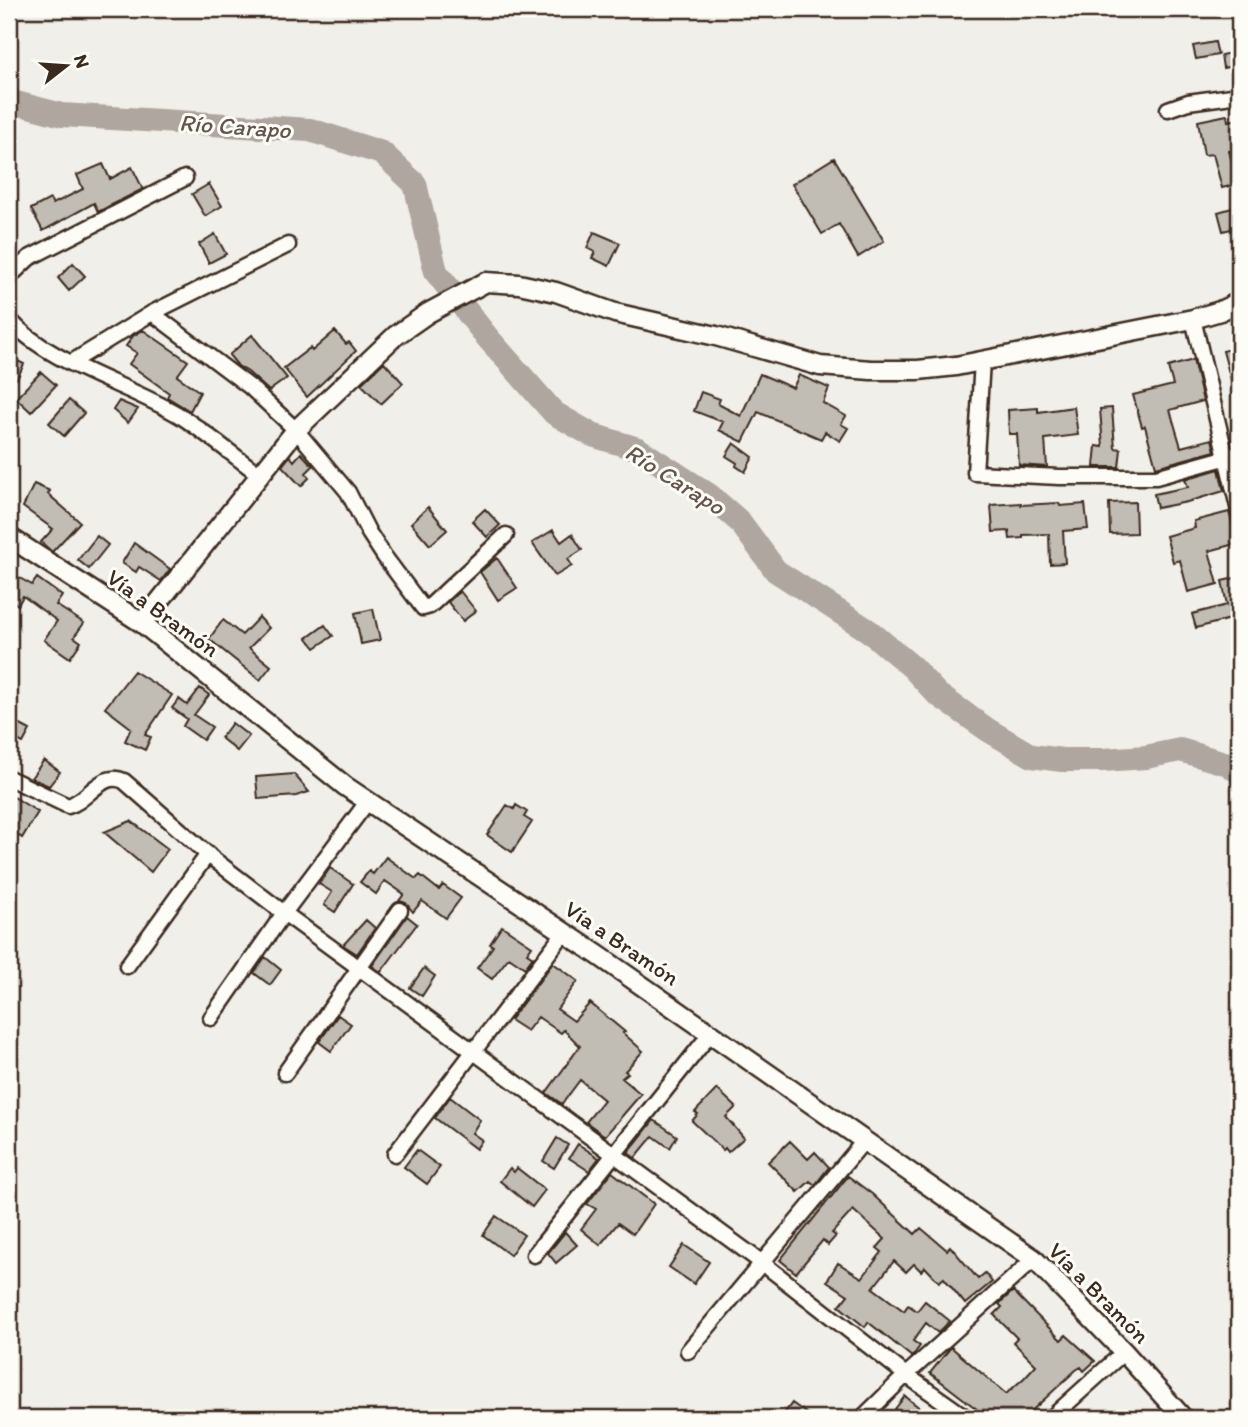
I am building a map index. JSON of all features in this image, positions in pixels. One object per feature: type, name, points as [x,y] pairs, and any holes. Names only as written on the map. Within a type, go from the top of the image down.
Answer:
[{"type":"street","points":[[1168,109],[1188,102],[1239,95]]},
{"type":"street","points":[[9,277],[29,258],[186,178]]},
{"type":"street","points":[[72,362],[152,313],[288,245]]},
{"type":"street","points":[[142,623],[296,430],[395,336],[428,313],[486,282],[519,284],[556,292],[615,313],[716,336],[820,366],[871,370],[918,370],[982,361],[1193,319],[1239,302]]},
{"type":"street","points":[[152,313],[250,387],[296,430],[348,492],[376,545],[423,608],[430,606],[506,535]]},
{"type":"street","points":[[9,319],[21,332],[72,362],[181,417],[260,475]]},
{"type":"street","points":[[1193,319],[1233,456],[1239,511]]},
{"type":"street","points":[[982,361],[975,473],[1059,477],[1156,477],[1233,456]]},
{"type":"street","name":"Vía a Bramón","points":[[9,537],[142,623],[345,786],[564,933],[1034,1259],[1124,1352],[1175,1415]]},
{"type":"street","points":[[9,778],[68,806],[77,804],[107,779],[119,779],[208,854],[284,913],[761,1262],[967,1418]]},
{"type":"street","points":[[211,1018],[284,913],[368,801]]},
{"type":"street","points":[[127,965],[208,854]]},
{"type":"street","points":[[285,1073],[400,910]]},
{"type":"street","points":[[395,1154],[564,933]]},
{"type":"street","points":[[534,1255],[710,1034]]},
{"type":"street","points":[[688,1351],[863,1141]]},
{"type":"street","points":[[862,1418],[906,1374],[1034,1259]]},
{"type":"street","points":[[1051,1418],[1124,1352]]},
{"type":"building","points":[[1215,42],[1218,55],[1196,59],[1193,46]]},
{"type":"building","points":[[1231,53],[1234,66],[1223,68],[1221,55]]},
{"type":"building","points":[[1227,115],[1228,121],[1239,119],[1239,142],[1232,143],[1233,151],[1229,151],[1238,184],[1222,188],[1213,154],[1204,155],[1198,121]]},
{"type":"building","points":[[834,158],[884,241],[858,257],[839,224],[822,234],[792,184]]},
{"type":"building","points":[[103,164],[110,179],[132,167],[143,189],[98,212],[94,203],[43,231],[31,209],[50,199],[53,204],[83,189],[77,175]]},
{"type":"building","points":[[209,184],[222,206],[205,216],[192,194]]},
{"type":"building","points":[[1239,206],[1239,227],[1223,231],[1218,212]]},
{"type":"building","points":[[594,232],[620,243],[609,266],[592,258],[595,252],[587,248]]},
{"type":"building","points":[[215,234],[226,254],[209,263],[199,244]]},
{"type":"building","points":[[73,263],[85,276],[69,291],[58,278]]},
{"type":"building","points":[[143,330],[188,361],[177,376],[200,392],[190,411],[167,397],[169,393],[129,364],[137,353],[126,346],[133,336]]},
{"type":"building","points":[[335,331],[356,351],[307,397],[284,368],[310,348],[312,351]]},
{"type":"building","points":[[252,335],[287,378],[269,391],[238,366],[229,355]]},
{"type":"building","points":[[1239,347],[1239,399],[1236,399],[1223,351]]},
{"type":"building","points":[[9,357],[24,364],[17,379],[9,376]]},
{"type":"building","points":[[1193,360],[1203,401],[1170,410],[1181,447],[1212,439],[1215,451],[1156,467],[1133,395],[1173,385],[1168,367]]},
{"type":"building","points":[[384,362],[403,383],[381,404],[361,384]]},
{"type":"building","points":[[41,372],[56,385],[31,412],[16,398]]},
{"type":"building","points":[[760,374],[793,388],[799,375],[829,388],[823,403],[846,416],[841,424],[848,428],[840,441],[825,432],[821,439],[758,412],[743,442],[719,430],[723,422],[694,411],[701,392],[720,399],[718,404],[741,416]]},
{"type":"building","points":[[69,400],[84,413],[64,436],[49,423]]},
{"type":"building","points":[[119,401],[138,409],[128,423],[113,410]]},
{"type":"building","points":[[1074,407],[1078,435],[1045,439],[1047,467],[1019,465],[1017,434],[1009,434],[1008,410],[1038,408],[1038,412]]},
{"type":"building","points":[[1112,408],[1115,448],[1121,449],[1119,467],[1094,467],[1096,446],[1103,447],[1100,409]]},
{"type":"building","points":[[734,443],[753,457],[745,472],[726,456]]},
{"type":"building","points":[[301,453],[313,466],[306,473],[309,478],[301,486],[282,466],[290,456],[294,461]]},
{"type":"building","points":[[1219,469],[1224,491],[1157,508],[1154,494],[1188,487],[1185,479]]},
{"type":"building","points":[[34,484],[50,491],[48,494],[80,522],[52,552],[41,542],[53,529],[23,507]]},
{"type":"building","points":[[1135,502],[1136,533],[1110,534],[1109,503]]},
{"type":"building","points":[[1059,503],[1060,506],[1085,504],[1088,529],[1063,531],[1065,563],[1050,564],[1049,534],[1023,535],[1023,538],[1010,539],[1009,531],[993,532],[991,505]]},
{"type":"building","points":[[428,507],[447,530],[430,545],[411,523]]},
{"type":"building","points":[[485,509],[500,525],[487,537],[472,521]]},
{"type":"building","points":[[1229,512],[1238,543],[1209,551],[1218,584],[1188,592],[1180,560],[1173,562],[1166,536],[1195,528],[1194,521]]},
{"type":"building","points":[[553,530],[561,542],[572,534],[582,550],[568,559],[572,566],[555,576],[532,543]]},
{"type":"building","points":[[97,536],[108,545],[89,569],[78,560]]},
{"type":"building","points":[[134,543],[170,569],[161,581],[139,567],[136,572],[122,563]]},
{"type":"building","points":[[497,558],[517,588],[498,600],[480,572]]},
{"type":"building","points":[[9,572],[32,585],[37,578],[62,596],[56,605],[84,623],[74,637],[81,642],[70,658],[44,640],[57,621],[23,596],[18,605],[9,599]]},
{"type":"building","points":[[1239,577],[1239,639],[1236,639],[1230,619],[1196,628],[1192,614],[1227,605],[1222,581]]},
{"type":"building","points":[[460,591],[476,611],[463,621],[448,602]]},
{"type":"building","points":[[373,609],[380,640],[361,644],[355,613]]},
{"type":"building","points":[[259,617],[269,628],[249,648],[271,666],[260,680],[209,639],[223,620],[242,635]]},
{"type":"building","points":[[325,625],[333,636],[315,648],[307,638]]},
{"type":"building","points":[[134,671],[172,695],[145,735],[151,737],[145,750],[125,741],[131,728],[105,708]]},
{"type":"building","points":[[200,688],[209,695],[194,715],[212,727],[203,740],[183,726],[187,719],[172,708],[179,699],[187,705]]},
{"type":"building","points":[[9,719],[30,730],[23,743],[9,735]]},
{"type":"building","points":[[232,723],[249,736],[237,751],[221,738]]},
{"type":"building","points":[[44,760],[60,772],[49,786],[31,778]]},
{"type":"building","points":[[294,774],[309,792],[296,796],[258,799],[256,777]]},
{"type":"building","points":[[9,794],[38,812],[22,838],[9,829]]},
{"type":"building","points":[[507,805],[514,809],[516,805],[527,812],[524,817],[532,822],[512,852],[487,835]]},
{"type":"building","points":[[131,821],[168,849],[151,872],[104,832]]},
{"type":"building","points":[[386,857],[416,879],[420,875],[439,890],[443,885],[461,898],[446,918],[422,901],[413,912],[406,903],[399,901],[404,894],[385,881],[376,894],[360,882],[369,871],[373,874]]},
{"type":"building","points":[[330,868],[353,884],[335,912],[324,905],[332,892],[319,884]]},
{"type":"building","points":[[407,916],[417,924],[381,972],[372,966]]},
{"type":"building","points":[[366,920],[375,928],[357,954],[343,945]]},
{"type":"building","points":[[502,926],[532,946],[527,953],[533,957],[525,968],[509,957],[492,979],[477,968],[493,946],[490,944]]},
{"type":"building","points":[[265,957],[281,970],[270,985],[254,973]]},
{"type":"building","points":[[553,963],[578,981],[557,1009],[574,1021],[590,1003],[643,1051],[622,1078],[641,1094],[605,1136],[586,1122],[604,1100],[580,1080],[562,1104],[546,1093],[580,1046],[564,1030],[561,1033],[538,1017],[527,1031],[510,1020]]},
{"type":"building","points":[[424,968],[435,976],[422,996],[410,988]]},
{"type":"building","points":[[338,1015],[351,1024],[331,1051],[319,1042]]},
{"type":"building","points":[[717,1089],[736,1107],[726,1117],[744,1138],[728,1152],[692,1121],[698,1114],[695,1112]]},
{"type":"building","points":[[450,1097],[480,1120],[472,1133],[482,1140],[476,1149],[435,1118]]},
{"type":"building","points":[[654,1120],[677,1136],[670,1148],[653,1136],[635,1158],[628,1153]]},
{"type":"building","points":[[557,1138],[568,1145],[554,1168],[543,1161]]},
{"type":"building","points":[[790,1141],[808,1159],[815,1152],[829,1167],[815,1185],[810,1181],[798,1192],[768,1162]]},
{"type":"building","points":[[578,1144],[599,1158],[589,1171],[569,1158]]},
{"type":"building","points":[[417,1150],[440,1167],[427,1184],[404,1167]]},
{"type":"building","points":[[510,1168],[514,1172],[517,1168],[545,1190],[532,1207],[500,1181]]},
{"type":"building","points":[[612,1172],[654,1204],[633,1234],[618,1223],[600,1245],[581,1229],[596,1209],[587,1204]]},
{"type":"building","points":[[848,1176],[915,1234],[921,1228],[947,1250],[950,1246],[978,1279],[985,1273],[992,1282],[965,1304],[944,1278],[939,1282],[925,1267],[921,1271],[914,1264],[906,1272],[894,1261],[873,1288],[904,1311],[908,1305],[917,1311],[925,1301],[950,1321],[938,1333],[926,1323],[913,1341],[920,1346],[912,1357],[868,1322],[865,1327],[839,1306],[848,1295],[827,1281],[838,1263],[862,1278],[882,1252],[877,1248],[885,1239],[853,1210],[832,1233],[836,1236],[828,1245],[823,1240],[796,1273],[780,1260]]},
{"type":"building","points":[[496,1216],[524,1235],[510,1255],[483,1235]]},
{"type":"building","points":[[565,1232],[577,1245],[556,1263],[548,1253]]},
{"type":"building","points":[[684,1245],[709,1262],[694,1284],[669,1267]]},
{"type":"building","points":[[1013,1291],[1061,1340],[1066,1335],[1095,1361],[1084,1371],[1081,1367],[1076,1370],[1024,1418],[977,1418],[982,1413],[930,1373],[951,1347],[1006,1394],[1024,1378],[1036,1365],[1013,1342],[1017,1338],[994,1315],[1002,1307],[999,1304]]},
{"type":"building","points":[[905,1396],[932,1418],[906,1418],[895,1409]]},
{"type":"building","points":[[792,1403],[813,1418],[781,1418]]},
{"type":"waterway","name":"Río Carapo","points":[[9,101],[62,115],[310,130],[382,153],[415,184],[436,272],[487,337],[554,413],[592,435],[638,449],[709,495],[740,522],[776,571],[869,631],[912,667],[937,694],[988,730],[1032,756],[1062,760],[1103,760],[1146,757],[1180,750],[1228,764],[1239,772]]}]
